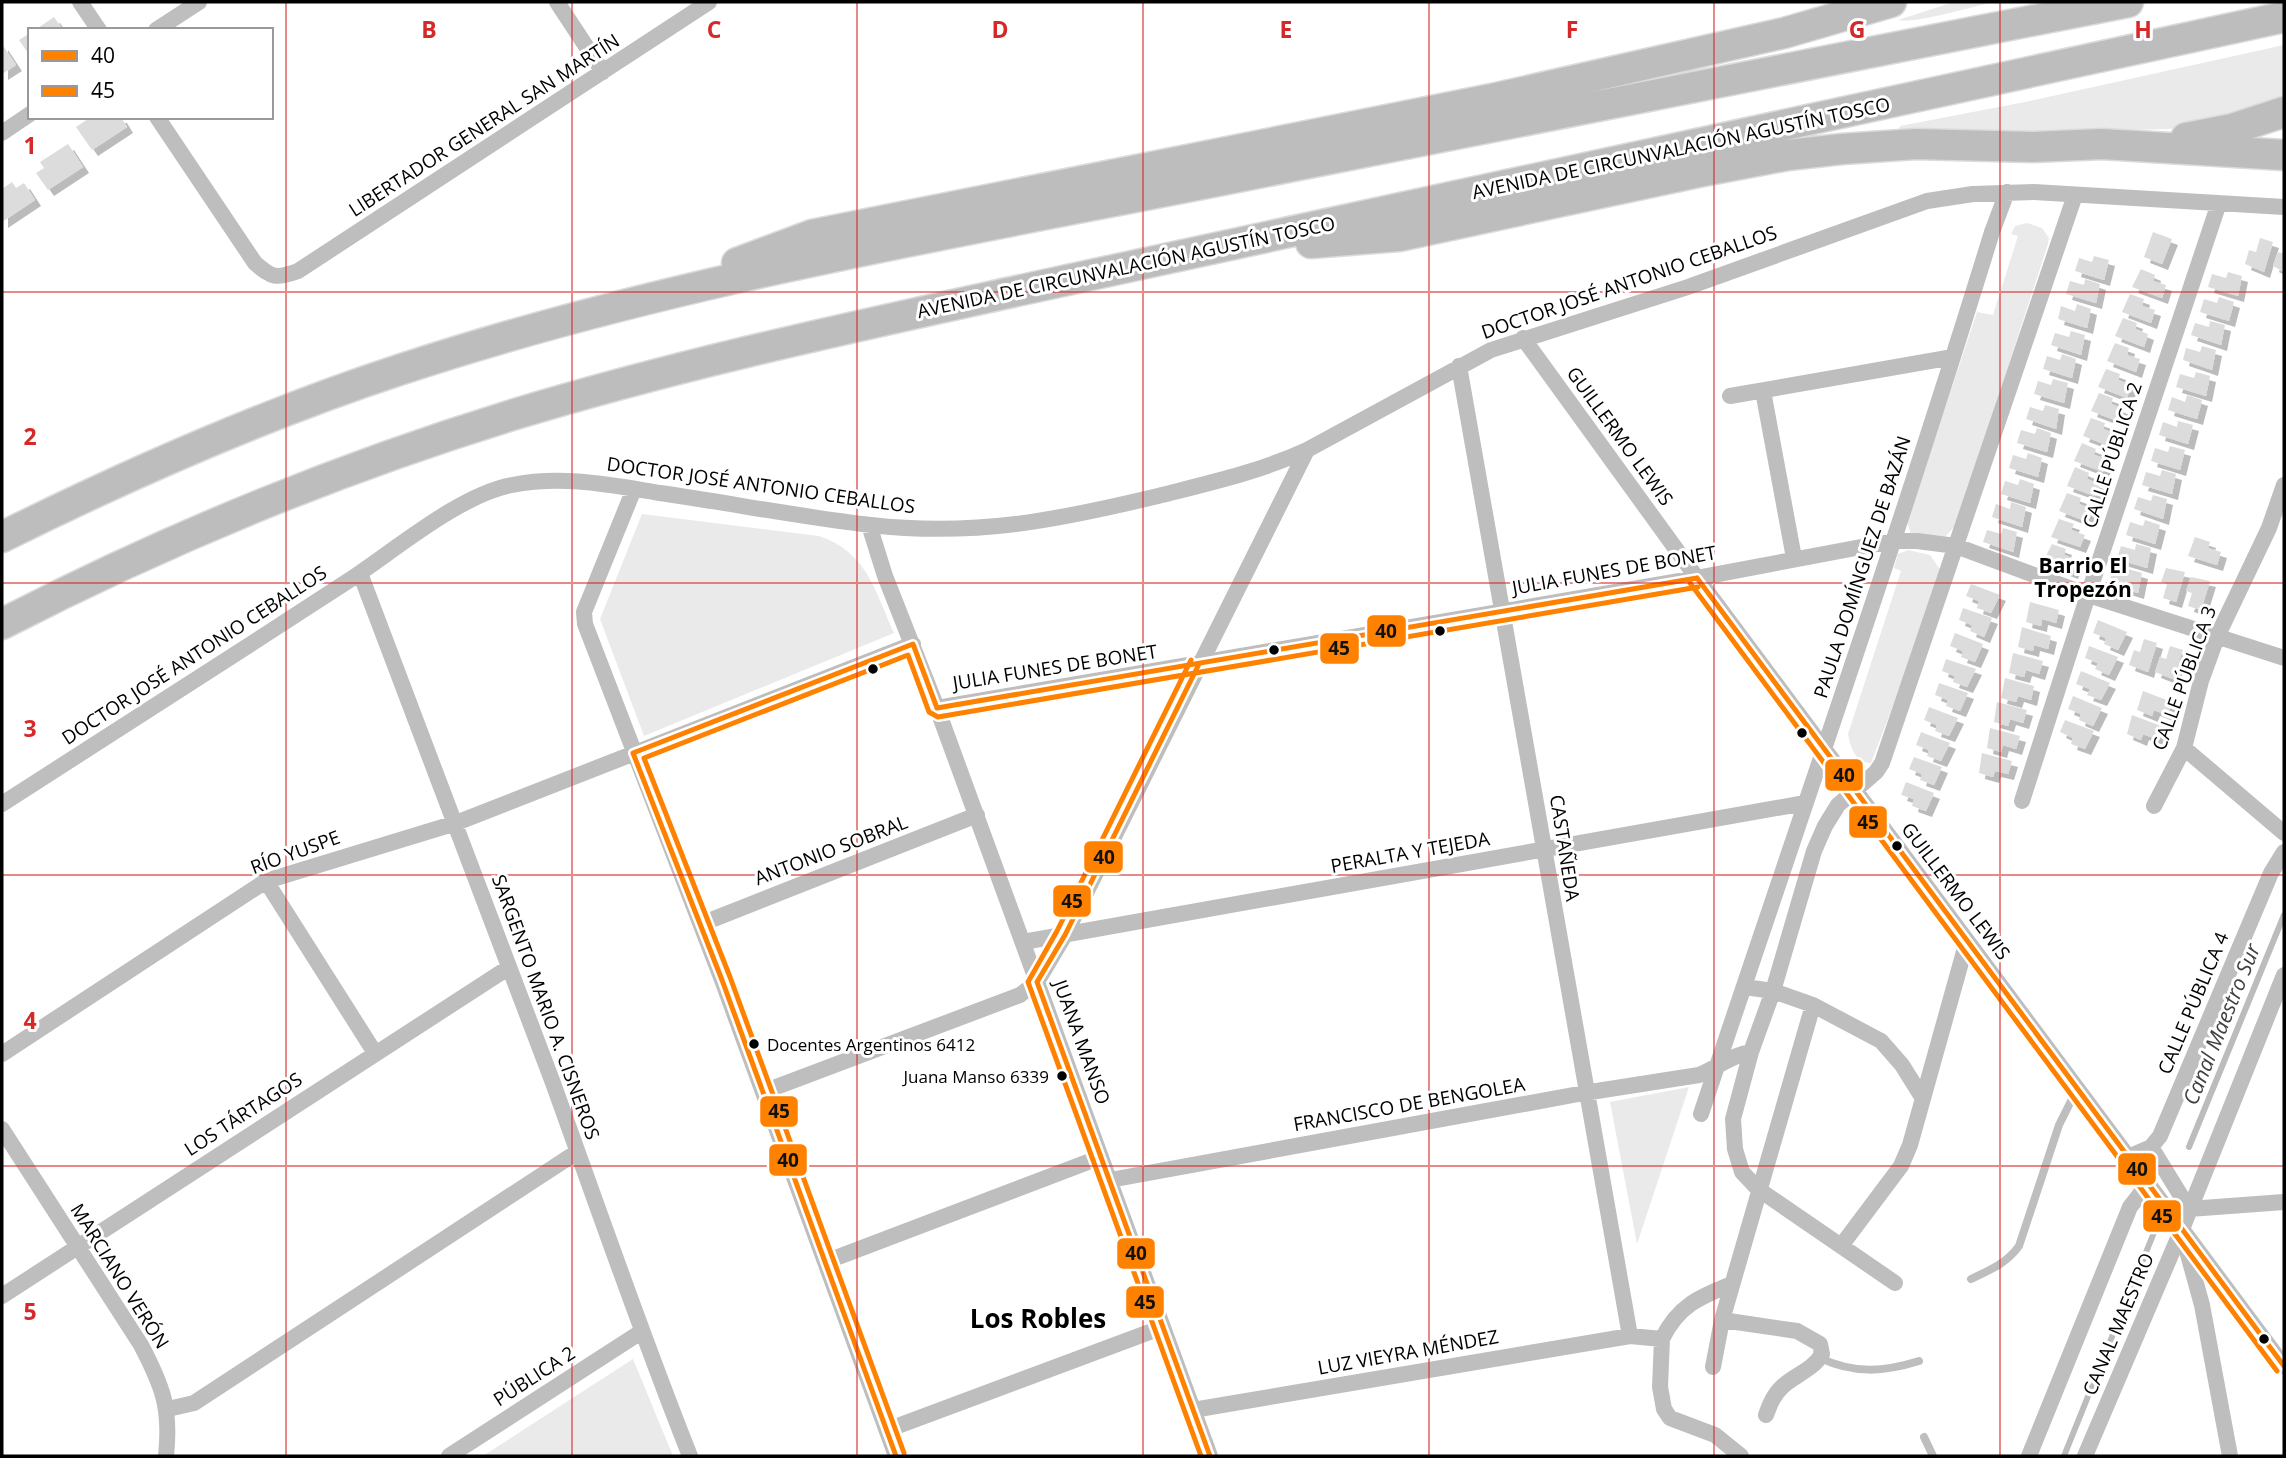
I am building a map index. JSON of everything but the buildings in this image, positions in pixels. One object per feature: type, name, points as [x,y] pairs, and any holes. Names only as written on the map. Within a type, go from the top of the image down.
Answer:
[{"type":"highway","points":[[612,309],[812,235],[1492,99],[1784,33],[1891,2]]},
{"type":"highway","points":[[2,537],[162,461],[312,401],[487,342],[612,309],[774,270],[973,229],[2128,2]]},
{"type":"highway","name":"AVENIDA DE CIRCUNVALACIÓN AGUSTÍN TOSCO","points":[[2,624],[220,520],[369,462],[508,416],[643,377],[735,354],[1199,252],[2284,17]]},
{"type":"highway","points":[[2134,145],[2232,129],[2284,113]]},
{"type":"highway","points":[[1199,252],[1399,236],[1698,172],[1788,155],[1842,149],[1916,144],[2033,147],[2134,145],[2284,155]]},
{"type":"street","points":[[80,2],[98,28]]},
{"type":"street","points":[[159,28],[199,2]]},
{"type":"street","points":[[557,2],[603,72]]},
{"type":"street","name":"LIBERTADOR GENERAL SAN MARTÍN","points":[[158,119],[255,263],[267,273],[279,278],[298,271],[709,2]]},
{"type":"street","points":[[2,132],[28,115]]},
{"type":"street","name":"DOCTOR JOSÉ ANTONIO CEBALLOS","points":[[2,804],[467,501],[506,486],[550,480],[604,483],[869,525],[950,529],[1029,524],[1241,475],[1307,450],[1491,350],[1688,287],[1903,208],[1953,196],[2007,192],[2284,206]]},
{"type":"street","name":"PAULA DOMÍNGUEZ DE BAZÁN","points":[[1700,1114],[1745,987],[2007,192]]},
{"type":"street","points":[[1895,1283],[1758,1189],[1742,1172],[1735,1149],[1733,1119],[1751,1052],[1773,991],[1819,838],[1838,805],[1876,772],[1882,763],[2075,195]]},
{"type":"street","name":"CALLE PÚBLICA 2","points":[[2022,801],[2219,203]]},
{"type":"street","name":"GUILLERMO LEWIS","points":[[1523,338],[1697,578],[2284,1366]]},
{"type":"street","points":[[1730,396],[1953,357]]},
{"type":"street","name":"CASTAÑEDA","points":[[1459,366],[1504,610],[1584,1093],[1630,1336]]},
{"type":"street","points":[[1763,391],[1794,558]]},
{"type":"street","points":[[763,1092],[1020,995],[1037,982],[1065,935],[1307,450]]},
{"type":"street","name":"CALLE PÚBLICA 3","points":[[2154,806],[2184,748],[2201,681],[2217,637],[2281,507],[2284,485]]},
{"type":"street","points":[[635,489],[584,612],[585,624],[701,923],[896,1456]]},
{"type":"street","name":"JUANA MANSO","points":[[869,525],[885,576],[977,816],[1210,1456]]},
{"type":"street","name":"JULIA FUNES DE BONET","points":[[937,708],[1697,578],[1893,541],[1956,546],[2088,595],[2284,658]]},
{"type":"street","name":"SARGENTO MARIO A. CISNEROS","points":[[360,573],[456,823],[641,1332],[690,1456]]},
{"type":"street","points":[[634,752],[913,645]]},
{"type":"street","points":[[2184,748],[2284,833]]},
{"type":"street","name":"RÍO YUSPE","points":[[2,1054],[266,881],[456,823],[634,752]]},
{"type":"street","name":"PERALTA Y TEJEDA","points":[[1023,942],[1805,803]]},
{"type":"street","name":"ANTONIO SOBRAL","points":[[701,923],[977,816]]},
{"type":"street","name":"CALLE PÚBLICA 4","points":[[2151,1147],[2160,1136],[2271,873],[2284,852]]},
{"type":"street","points":[[266,881],[375,1053]]},
{"type":"street","points":[[1841,1246],[1901,1166],[1910,1145],[1967,941]]},
{"type":"street","name":"LOS TÁRTAGOS","points":[[2,1296],[508,968]]},
{"type":"street","name":"CANAL MAESTRO","points":[[2085,1456],[2182,1229],[2284,975]]},
{"type":"street","points":[[1745,987],[1773,991],[1813,1005],[1881,1041],[1902,1065],[1922,1097]]},
{"type":"street","points":[[1713,1367],[1722,1320],[1758,1189],[1813,1005]]},
{"type":"street","name":"FRANCISCO DE BENGOLEA","points":[[1110,1180],[1699,1074],[1716,1068],[1738,1054],[1751,1052]]},
{"type":"street","name":"MARCIANO VERÓN","points":[[2,1129],[141,1345],[154,1370],[168,1409],[166,1456]]},
{"type":"street","points":[[2128,1157],[2151,1147],[2189,1209],[2284,1202]]},
{"type":"street","points":[[168,1409],[194,1403],[577,1152]]},
{"type":"street","points":[[825,1262],[1101,1157]]},
{"type":"street","points":[[2029,1456],[2130,1207],[2148,1184]]},
{"type":"street","points":[[2182,1229],[2202,1305],[2230,1456]]},
{"type":"street","points":[[1732,1284],[1704,1295],[1682,1310],[1671,1322],[1662,1339],[1660,1387],[1664,1409],[1670,1418],[1714,1435],[1741,1456]]},
{"type":"street","points":[[1722,1320],[1797,1331],[1820,1344],[1820,1358],[1782,1387],[1773,1398],[1766,1415]]},
{"type":"street","points":[[887,1430],[1163,1327]]},
{"type":"street","name":"PÚBLICA 2","points":[[449,1456],[641,1332]]},
{"type":"street","name":"LUZ VIEYRA MÉNDEZ","points":[[1193,1410],[1630,1336],[1662,1339]]},
{"type":"lane","points":[[1971,1279],[2000,1265],[2019,1246],[2059,1125],[2077,1089]]},
{"type":"lane","points":[[1820,1358],[1838,1366],[1866,1371],[1895,1369],[1919,1361]]},
{"type":"lane","points":[[1924,1437],[1933,1456]]},
{"type":"shaded area","points":[[1954,2],[1995,2],[1931,17],[1898,20]]},
{"type":"shaded area","points":[[2284,45],[2284,102],[2193,126],[2012,133],[1899,129],[1900,126],[2025,102]]},
{"type":"shaded area","points":[[2027,223],[2042,228],[2049,238],[2048,244],[1957,524],[1945,537],[1911,534],[1907,522],[1977,312],[1993,315],[2018,236],[2011,234],[2015,226]]},
{"type":"shaded area","points":[[642,514],[819,536],[835,543],[859,563],[867,575],[894,633],[644,736],[600,619]]},
{"type":"shaded area","points":[[1908,550],[1930,555],[1942,577],[1871,763],[1858,757],[1850,744],[1848,734],[1901,571],[1894,568],[1898,554]]},
{"type":"shaded area","points":[[1689,1087],[1637,1244],[1610,1102]]},
{"type":"shaded area","points":[[633,1359],[673,1456],[483,1456]]},
{"type":"waterway","name":"Canal Maestro Sur","points":[[2189,1147],[2284,915]]},
{"type":"waterway","name":"Canal Maestro Sur","points":[[2064,1456],[2155,1230]]},
{"type":"transit line","name":"40","points":[[1697,578],[2284,1366]]},
{"type":"transit line","name":"40","points":[[896,1456],[722,980],[633,753],[913,644],[937,708],[1697,578]]},
{"type":"transit line","name":"45","points":[[1690,583],[2277,1371]]},
{"type":"transit line","name":"45","points":[[904,1453],[730,977],[644,758],[908,655],[929,712],[938,717],[1698,587]]},
{"type":"transit line","name":"45","points":[[1191,660],[1057,931],[1028,982],[1201,1456]]},
{"type":"transit line","name":"40","points":[[1199,664],[1065,935],[1037,982],[1210,1456]]},
{"type":"place","name":"Docentes Argentinos 6412","points":[[754,1044]]},
{"type":"place","name":"Juana Manso 6339","points":[[1062,1076]]},
{"type":"district","name":"Barrio El Tropezón","points":[[2083,577]]},
{"type":"district","name":"Los Robles","points":[[1038,1318]]}]
